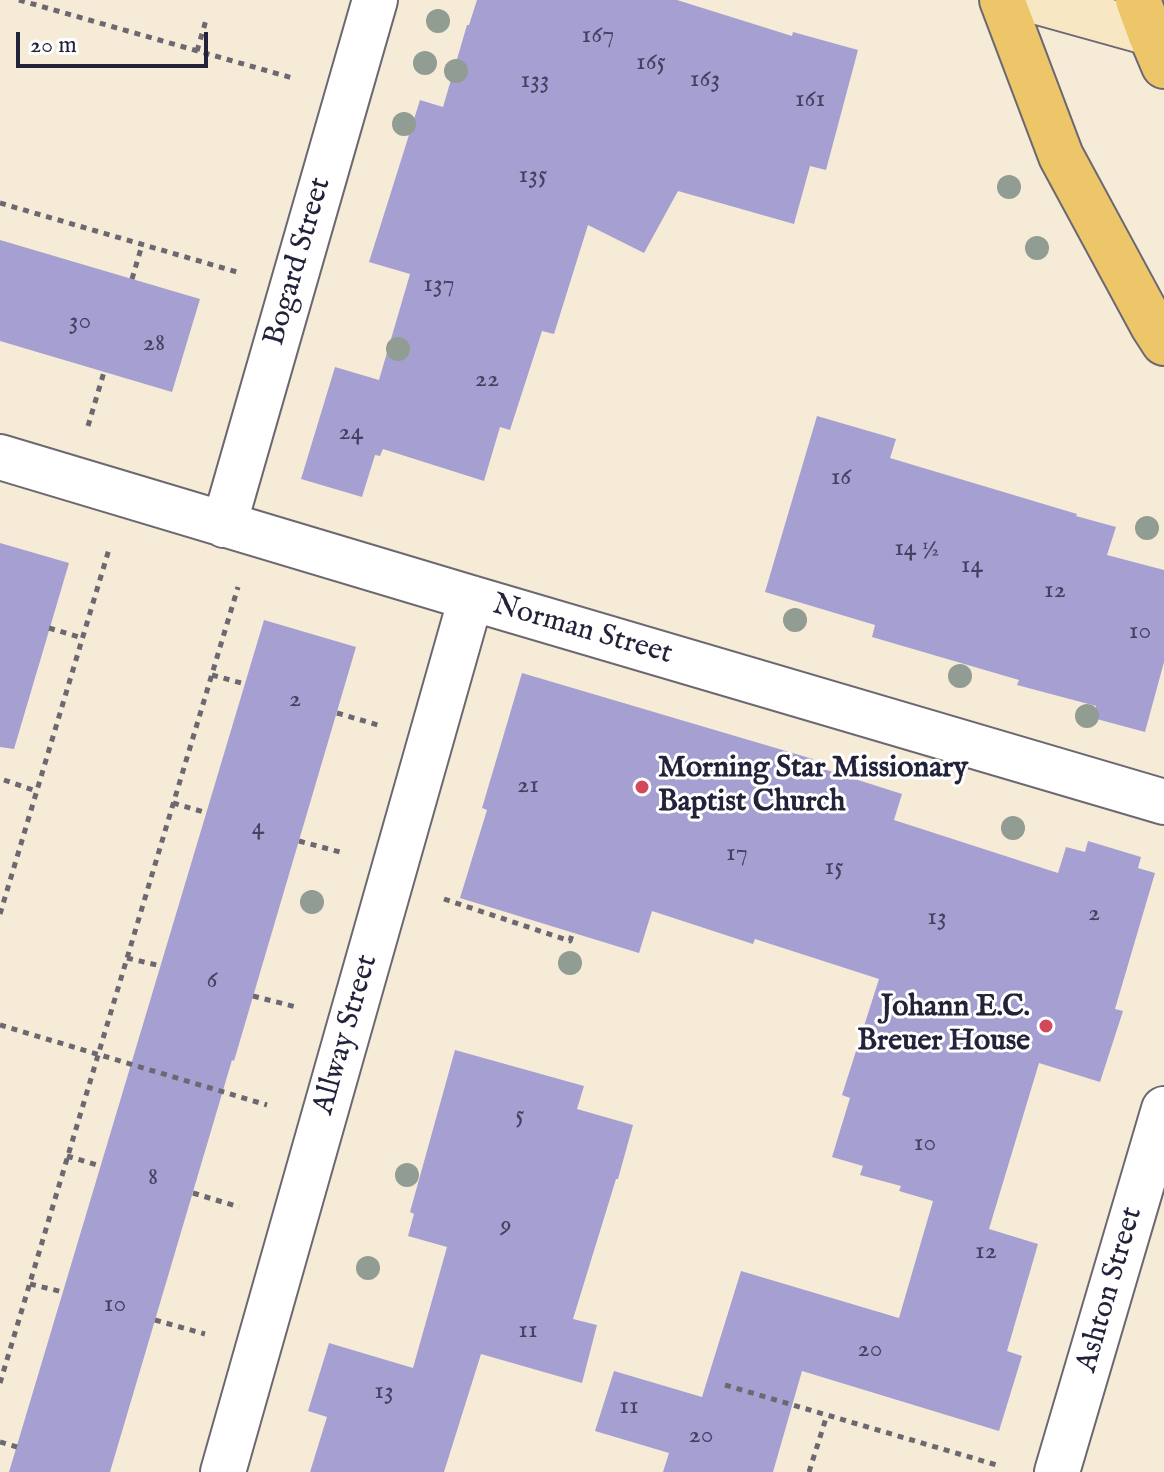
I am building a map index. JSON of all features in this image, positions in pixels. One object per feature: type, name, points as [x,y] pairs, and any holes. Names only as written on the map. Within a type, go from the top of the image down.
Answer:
[{"type":"highway","points":[[1002,0],[1061,156],[1164,343]]},
{"type":"street","name":"Bogard Street","points":[[224,525],[375,0]]},
{"type":"street","points":[[1031,0],[1154,34]]},
{"type":"street","name":"Norman Street","points":[[0,457],[1164,802]]},
{"type":"street","name":"Allway Street","points":[[223,1472],[471,598]]},
{"type":"street","name":"Ashton Street","points":[[1057,1472],[1164,1109]]},
{"type":"path","points":[[19,0],[42,3],[304,82]]},
{"type":"path","points":[[197,51],[206,20]]},
{"type":"path","points":[[0,203],[248,275]]},
{"type":"path","points":[[132,279],[142,245]]},
{"type":"path","points":[[86,434],[104,372]]},
{"type":"path","points":[[0,914],[112,538]]},
{"type":"path","points":[[0,1383],[241,576]]},
{"type":"path","points":[[49,628],[82,638]]},
{"type":"path","points":[[212,675],[245,684]]},
{"type":"path","points":[[337,713],[386,727]]},
{"type":"path","points":[[4,780],[36,791]]},
{"type":"path","points":[[173,803],[207,813]]},
{"type":"path","points":[[299,841],[349,855]]},
{"type":"path","points":[[443,899],[570,941],[573,932]]},
{"type":"path","points":[[127,958],[161,966]]},
{"type":"path","points":[[253,996],[304,1010]]},
{"type":"path","points":[[0,1025],[276,1108]]},
{"type":"path","points":[[67,1156],[100,1166]]},
{"type":"path","points":[[193,1193],[247,1210]]},
{"type":"path","points":[[30,1284],[63,1292]]},
{"type":"path","points":[[155,1320],[210,1336]]},
{"type":"path","points":[[725,1385],[1009,1469]]},
{"type":"path","points":[[809,1472],[827,1415]]},
{"type":"path","points":[[0,1442],[17,1447]]},
{"type":"building","points":[[477,0],[677,0],[792,36],[793,32],[858,50],[826,170],[810,166],[794,224],[678,191],[644,253],[588,225],[554,334],[542,331],[510,430],[500,427],[484,481],[383,449],[380,456],[375,455],[362,497],[301,479],[335,367],[379,380],[410,274],[369,262],[420,100],[443,107]]},
{"type":"building","points":[[0,240],[200,299],[172,392],[0,341]]},
{"type":"building","points":[[817,416],[896,439],[890,458],[1116,527],[1107,555],[1164,570],[1164,662],[1145,732],[1093,718],[1096,706],[1017,685],[1019,680],[872,637],[875,625],[765,592]]},
{"type":"building","points":[[0,543],[69,563],[14,749],[0,747]]},
{"type":"building","points":[[264,620],[356,647],[234,1061],[110,1472],[9,1472]]},
{"type":"building","points":[[522,673],[813,759],[811,765],[902,794],[894,820],[1058,873],[1066,847],[1085,852],[1088,841],[1141,857],[1138,868],[1155,873],[1115,1009],[1123,1011],[1100,1082],[1039,1063],[989,1229],[1038,1244],[1007,1351],[1022,1356],[999,1431],[802,1371],[773,1472],[663,1472],[669,1453],[595,1431],[614,1371],[702,1397],[741,1271],[899,1318],[933,1201],[899,1191],[901,1186],[860,1175],[863,1166],[832,1157],[850,1098],[842,1095],[879,979],[755,939],[753,944],[652,911],[639,953],[460,898],[487,810],[482,808]]},
{"type":"building","points":[[455,1050],[584,1086],[577,1109],[633,1125],[573,1319],[597,1325],[582,1383],[481,1354],[444,1472],[310,1472],[327,1417],[308,1411],[329,1343],[413,1368],[447,1247],[408,1236],[414,1214],[410,1212]]},
{"type":"place","name":"Morning Star Missionary Baptist Church","points":[[642,787]]},
{"type":"place","name":"Johann E.C. Breuer House","points":[[1046,1026]]}]
